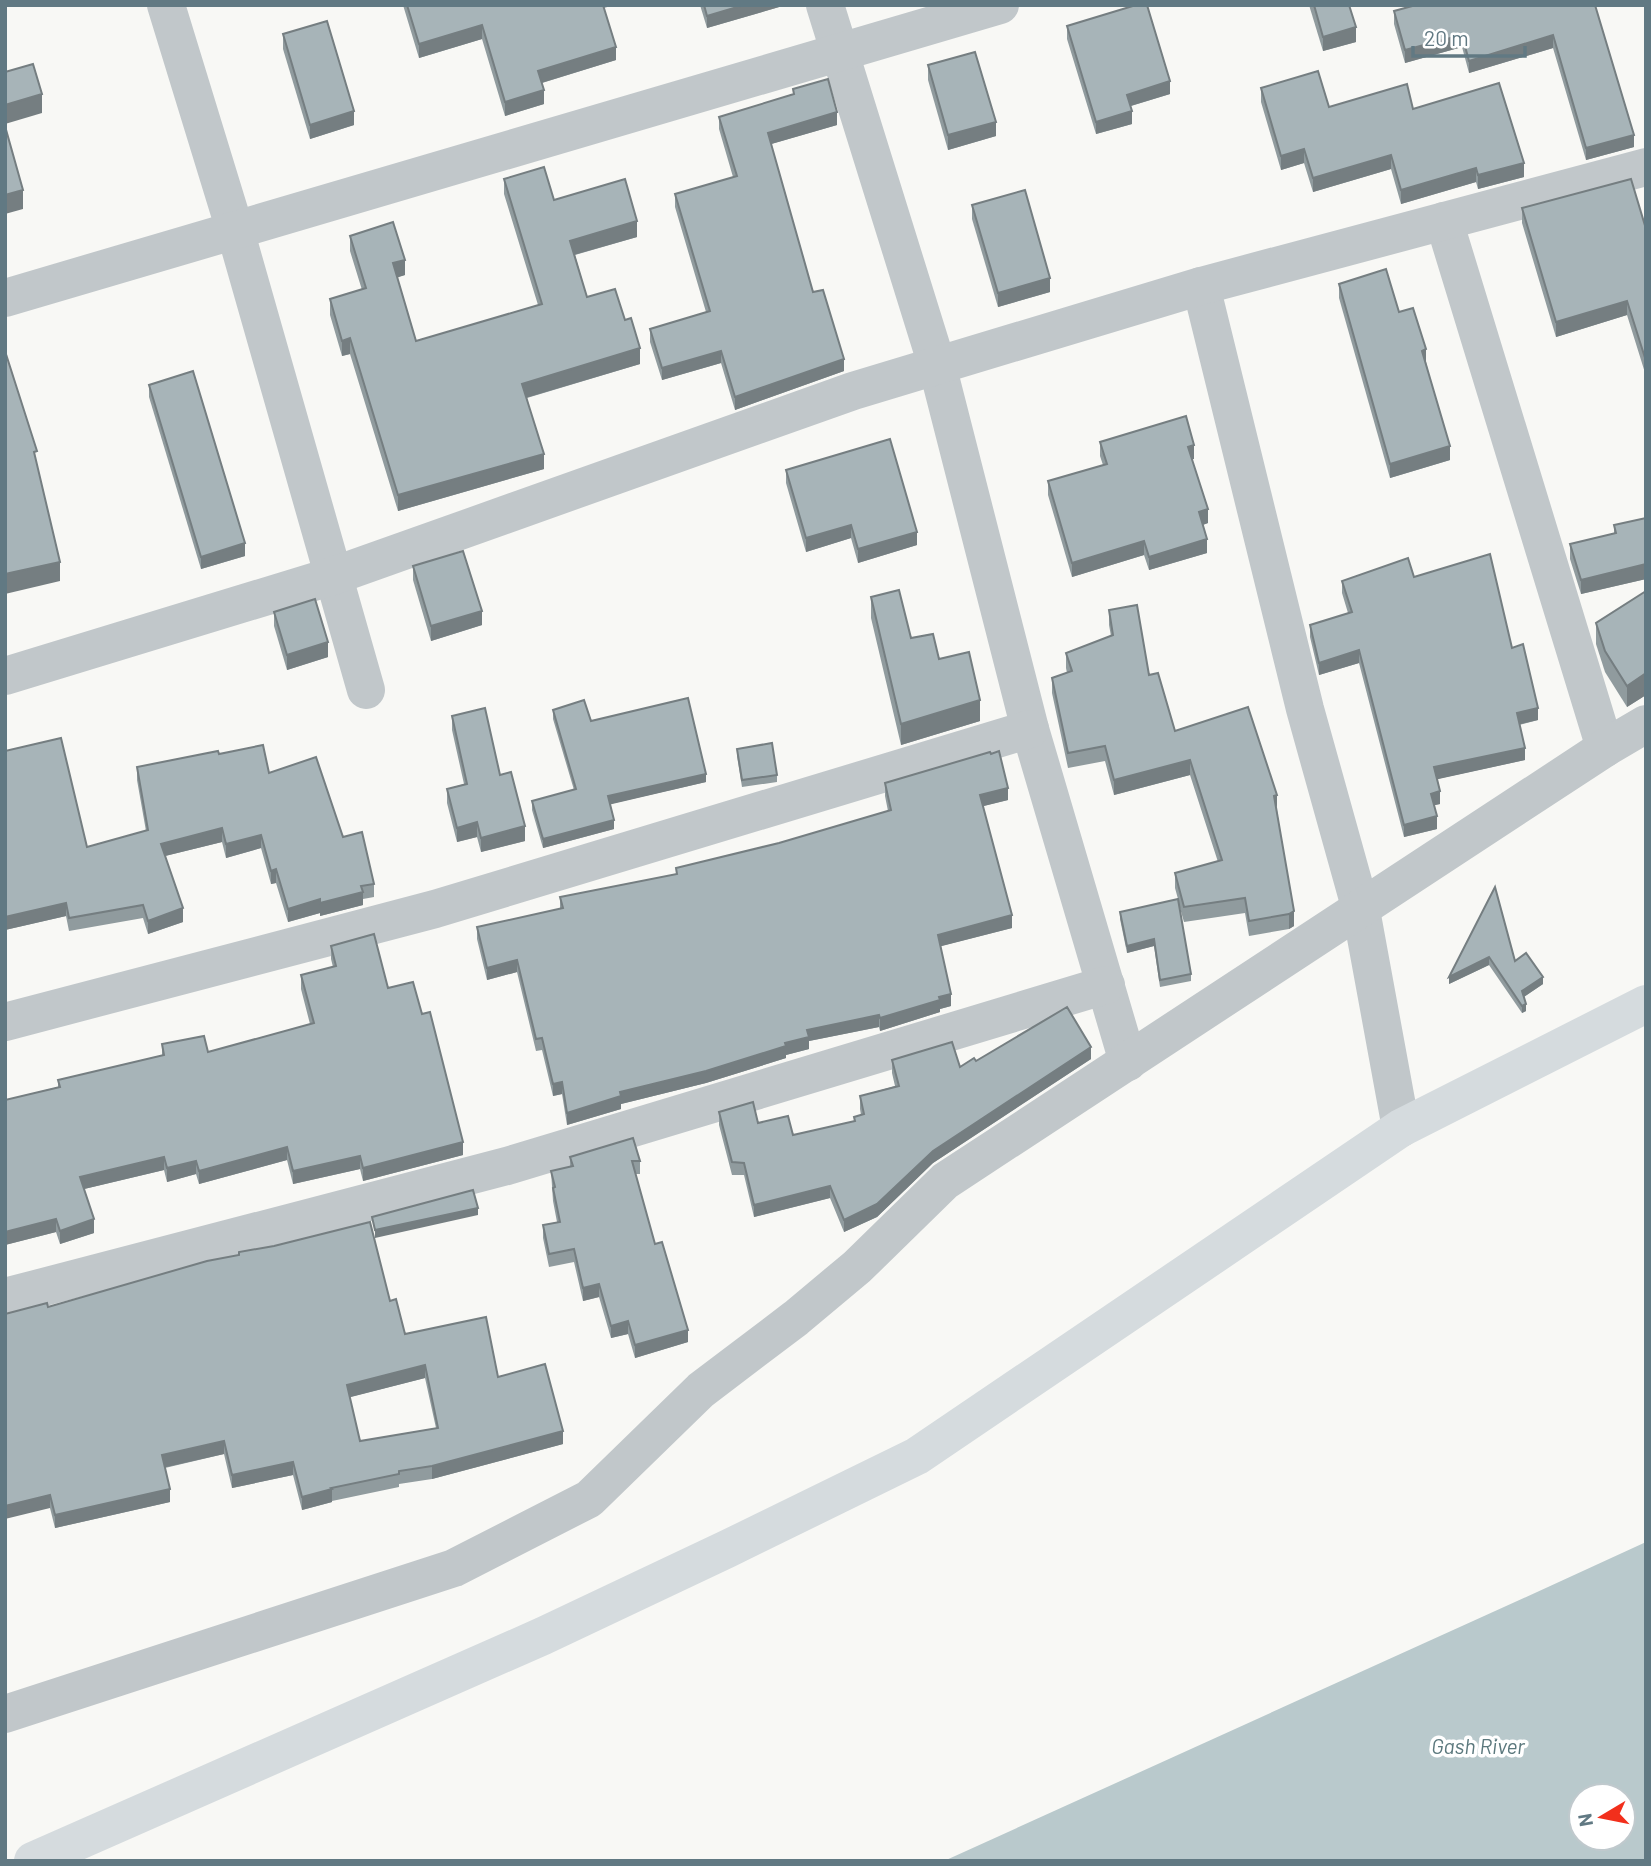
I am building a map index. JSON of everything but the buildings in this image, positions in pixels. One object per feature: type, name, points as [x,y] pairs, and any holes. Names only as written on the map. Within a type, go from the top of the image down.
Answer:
[{"type":"main road","points":[[33,1861],[543,1636],[917,1456],[1401,1128],[1646,1004]]},
{"type":"street","points":[[166,5],[235,230],[366,690]]},
{"type":"street","points":[[825,5],[937,365],[1030,729],[1128,1062]]},
{"type":"street","points":[[5,298],[1000,5]]},
{"type":"street","points":[[5,676],[333,576],[853,391],[1201,286],[1646,167]]},
{"type":"street","points":[[1444,221],[1605,748]]},
{"type":"street","points":[[1201,286],[1305,709],[1361,910],[1401,1128]]},
{"type":"street","points":[[5,1714],[454,1569],[589,1499],[701,1390],[796,1318],[857,1267],[945,1181],[1605,748],[1646,724]]},
{"type":"street","points":[[5,1022],[435,909],[1030,729]]},
{"type":"street","points":[[5,1297],[507,1166],[1106,985]]},
{"type":"water","name":"Gash River","points":[[1646,1542],[1646,1861],[944,1861]]}]
